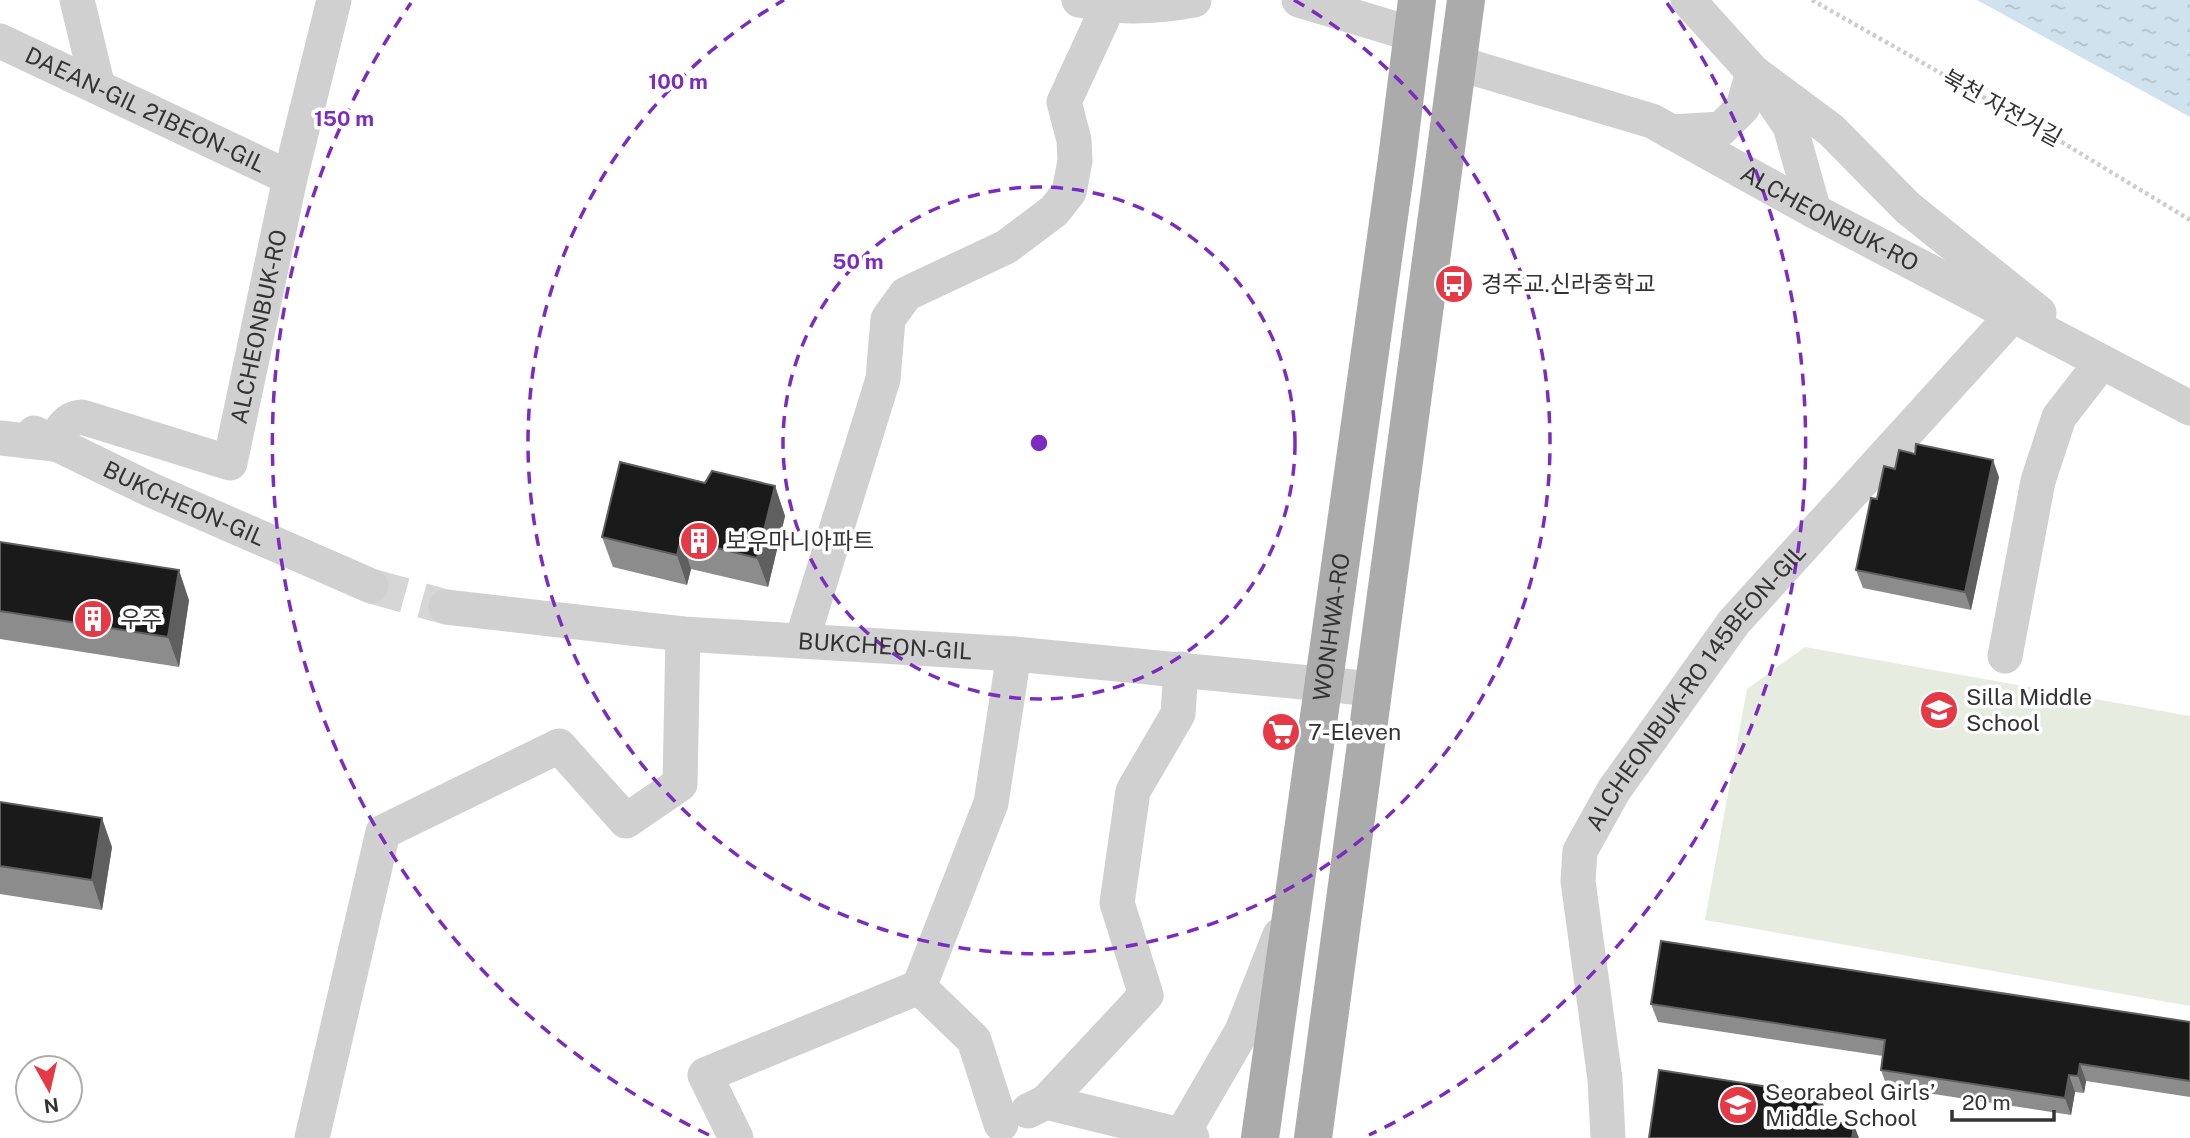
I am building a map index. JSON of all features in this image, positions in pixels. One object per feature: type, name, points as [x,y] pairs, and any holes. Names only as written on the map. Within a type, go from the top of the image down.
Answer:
[{"type":"main road","points":[[1313,1138],[1466,0]]},
{"type":"main road","name":"WONHWA-RO","points":[[1260,1138],[1415,17]]},
{"type":"street","points":[[77,0],[98,87]]},
{"type":"street","name":"ALCHEONBUK-RO","points":[[54,444],[60,429],[69,420],[82,417],[230,463],[290,178],[334,0]]},
{"type":"street","points":[[802,640],[883,379],[888,319],[905,294],[1006,247],[1054,211],[1069,191],[1075,161],[1064,102],[1094,3],[1161,5],[1195,0]]},
{"type":"street","points":[[1299,0],[1415,17]]},
{"type":"street","points":[[1688,0],[1753,72],[1790,126],[1814,211]]},
{"type":"street","name":"DAEAN-GIL 21BEON-GIL","points":[[0,41],[290,178]]},
{"type":"street","name":"ALCHEONBUK-RO","points":[[1457,63],[1652,121],[1814,211],[2190,408]]},
{"type":"street","points":[[1671,132],[1721,129],[1743,107],[1753,72]]},
{"type":"street","points":[[1753,72],[1831,130],[1908,208],[2101,363],[2059,417],[2038,481],[2005,656]]},
{"type":"street","name":"ALCHEONBUK-RO 145BEON-GIL","points":[[1608,1138],[1605,1079],[1578,881],[1580,851],[1614,790],[1734,622],[2012,316]]},
{"type":"street","name":"BUKCHEON-GIL","points":[[0,415],[151,490],[371,586]]},
{"type":"street","points":[[0,438],[54,444]]},
{"type":"street","name":"BUKCHEON-GIL","points":[[446,607],[683,634],[1014,654],[1373,689]]},
{"type":"street","points":[[312,1138],[383,832],[559,746],[625,821],[681,784],[683,634]]},
{"type":"street","points":[[736,1138],[705,1075],[919,987],[990,803],[1014,654]]},
{"type":"street","points":[[919,987],[974,1040],[998,1131],[1046,1102],[1146,995],[1117,903],[1133,791],[1178,714],[1181,669]]},
{"type":"street","points":[[1046,1102],[1185,1137],[1242,1031],[1293,904]]},
{"type":"path","name":"북천 자전거길","points":[[1812,0],[2055,138],[2190,219]]},
{"type":"shaded area","points":[[1805,647],[2190,716],[2190,1006],[1705,920],[1747,689]]},
{"type":"water","points":[[1977,0],[2190,0],[2190,117]]},
{"type":"building","points":[[1916,444],[1993,460],[1965,592],[1856,570],[1871,498],[1877,499],[1884,466],[1895,469],[1899,450],[1915,454]]},
{"type":"building","points":[[620,462],[705,483],[712,471],[775,486],[757,558],[681,539],[677,555],[602,537]]},
{"type":"building","points":[[0,542],[179,570],[168,637],[0,611]]},
{"type":"building","points":[[0,802],[102,818],[92,880],[0,866]]},
{"type":"building","points":[[1661,941],[2190,1022],[2190,1081],[2080,1064],[2078,1076],[2069,1075],[2065,1098],[1881,1070],[1885,1040],[1651,1004]]},
{"type":"building","points":[[1659,1070],[1820,1095],[1816,1119],[1854,1125],[1852,1138],[1649,1138]]},
{"type":"tunnel","points":[[371,586],[446,607]]},
{"type":"place","name":"경주교.신라중학교","points":[[1454,284]]},
{"type":"place","name":"보우마니아파트","points":[[699,541]]},
{"type":"place","name":"우주","points":[[93,619]]},
{"type":"place","name":"Silla Middle School","points":[[1939,710]]},
{"type":"place","name":"7-Eleven","points":[[1281,732]]},
{"type":"place","name":"Seorabeol Girls’ Middle School","points":[[1738,1105]]}]
